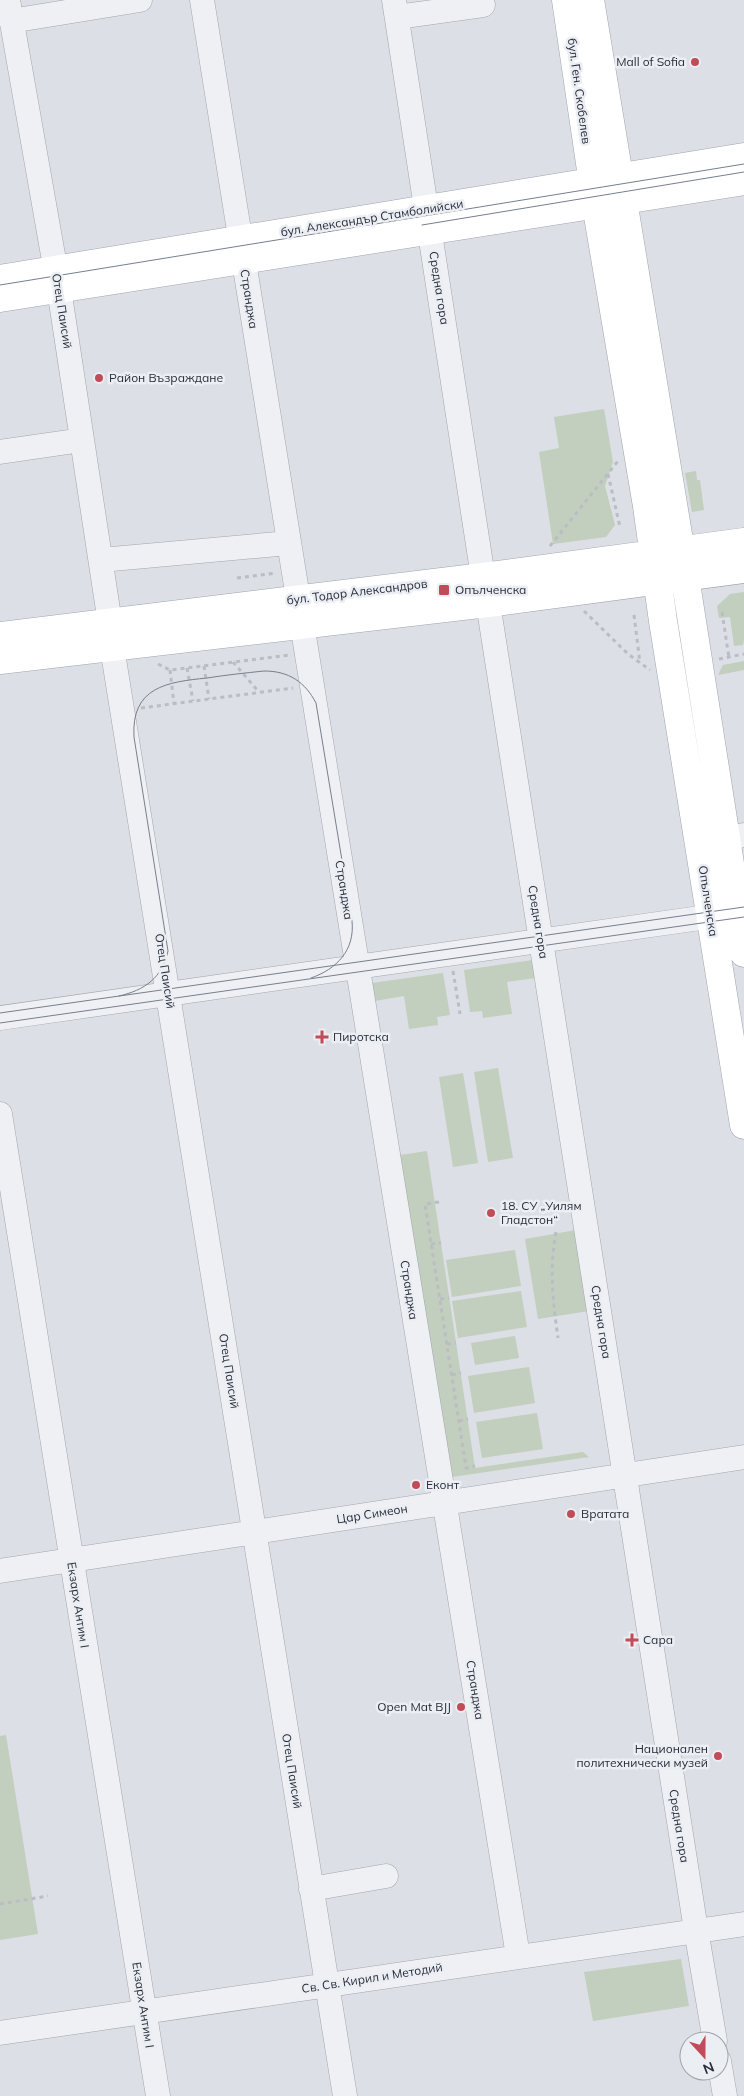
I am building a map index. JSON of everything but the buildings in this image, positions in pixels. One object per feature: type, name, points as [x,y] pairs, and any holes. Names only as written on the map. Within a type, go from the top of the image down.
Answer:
[{"type":"main road","name":"бул. Ген. Скобелев","points":[[566,0],[608,191]]},
{"type":"main road","name":"бул. Ген. Скобелев","points":[[590,0],[608,191]]},
{"type":"main road","name":"бул. Александър Стамболийски","points":[[608,191],[744,157]]},
{"type":"main road","name":"бул. Александър Стамболийски","points":[[0,279],[57,279],[608,191],[744,181]]},
{"type":"main road","points":[[608,191],[735,836],[744,953]]},
{"type":"main road","name":"Опълченска","points":[[608,191],[657,581],[744,1125]]},
{"type":"main road","name":"бул. Александър Стамболийски","points":[[0,298],[57,279]]},
{"type":"main road","name":"бул. Тодор Александров","points":[[0,660],[111,635],[300,611],[483,577],[744,542]]},
{"type":"main road","name":"бул. Тодор Александров","points":[[300,611],[488,603],[744,569]]},
{"type":"main road","name":"бул. Тодор Александров","points":[[0,636],[111,635]]},
{"type":"street","points":[[10,10],[140,0]]},
{"type":"street","name":"Странджа","points":[[202,0],[356,967],[518,1956]]},
{"type":"street","points":[[395,9],[483,5]]},
{"type":"street","name":"Средна гора","points":[[395,9],[483,577]]},
{"type":"street","name":"Отец Паисий","points":[[10,10],[57,279],[111,635],[345,2096]]},
{"type":"street","points":[[0,452],[82,440]]},
{"type":"street","points":[[101,560],[289,543]]},
{"type":"street","name":"Средна гора","points":[[488,603],[696,1930],[714,2031]]},
{"type":"street","points":[[0,1018],[741,912]]},
{"type":"street","name":"Екзарх Антим I","points":[[0,1114],[158,2096]]},
{"type":"street","name":"Цар Симеон","points":[[0,1571],[744,1457]]},
{"type":"street","points":[[311,1889],[386,1876]]},
{"type":"street","name":"Св. Св. Кирил и Методий","points":[[0,2034],[744,1924]]},
{"type":"street","points":[[722,2081],[725,2096]]},
{"type":"path","points":[[545,552],[620,459]]},
{"type":"path","points":[[608,474],[620,527]]},
{"type":"path","points":[[237,578],[282,572]]},
{"type":"path","points":[[582,609],[628,654],[653,671]]},
{"type":"path","points":[[722,612],[729,658]]},
{"type":"path","points":[[634,616],[640,663]]},
{"type":"path","points":[[714,660],[744,654]]},
{"type":"path","points":[[174,704],[170,670],[292,655]]},
{"type":"path","points":[[233,662],[259,693]]},
{"type":"path","points":[[204,666],[209,699]]},
{"type":"path","points":[[187,668],[193,701]]},
{"type":"path","points":[[123,710],[312,686]]},
{"type":"path","points":[[452,963],[460,1014]]},
{"type":"path","points":[[438,1202],[425,1204],[466,1468],[475,1466]]},
{"type":"path","points":[[556,1232],[551,1270],[552,1297],[558,1338]]},
{"type":"path","points":[[431,1244],[441,1243]]},
{"type":"path","points":[[440,1299],[449,1298]]},
{"type":"path","points":[[447,1344],[456,1343]]},
{"type":"path","points":[[452,1375],[461,1373]]},
{"type":"path","points":[[459,1421],[468,1419]]},
{"type":"path","points":[[0,1904],[48,1896]]},
{"type":"green space","points":[[604,409],[613,462],[605,486],[615,525],[606,537],[553,544],[539,452],[559,448],[554,417]]},
{"type":"green space","points":[[696,471],[697,480],[700,480],[704,510],[692,512],[685,473]]},
{"type":"green space","points":[[744,592],[744,640],[743,645],[734,646],[730,617],[719,618],[717,606],[730,594]]},
{"type":"green space","points":[[744,661],[744,670],[718,675],[723,665]]},
{"type":"green space","points":[[533,960],[536,978],[507,982],[512,1014],[483,1018],[482,1011],[470,1012],[464,970]]},
{"type":"green space","points":[[443,973],[450,1015],[437,1017],[438,1025],[409,1029],[404,996],[375,1001],[372,983]]},
{"type":"green space","points":[[498,1068],[513,1158],[488,1162],[474,1072]]},
{"type":"green space","points":[[463,1073],[478,1163],[453,1167],[439,1077]]},
{"type":"green space","points":[[427,1151],[475,1468],[583,1452],[589,1457],[452,1477],[400,1155]]},
{"type":"green space","points":[[576,1230],[589,1311],[538,1319],[525,1239]]},
{"type":"green space","points":[[515,1250],[521,1286],[452,1297],[446,1260]]},
{"type":"green space","points":[[521,1291],[527,1327],[458,1338],[452,1301]]},
{"type":"green space","points":[[515,1336],[519,1358],[475,1365],[471,1343]]},
{"type":"green space","points":[[529,1367],[535,1403],[474,1413],[468,1376]]},
{"type":"green space","points":[[537,1413],[543,1449],[482,1458],[476,1422]]},
{"type":"green space","points":[[6,1735],[38,1934],[0,1940],[0,1736]]},
{"type":"green space","points":[[681,1959],[689,2006],[593,2021],[584,1972]]},
{"type":"tram line","points":[[0,285],[744,164]]},
{"type":"tram line","points":[[422,225],[744,172]]},
{"type":"tram line","points":[[119,996],[137,990],[157,976],[168,951],[134,737],[135,720],[139,707],[145,697],[154,690],[166,685],[264,671],[281,673],[295,679],[307,689],[316,703],[352,921],[351,941],[342,957],[329,969],[311,978]]},
{"type":"tram line","points":[[0,1013],[744,907]]},
{"type":"tram line","points":[[0,1023],[744,917]]},
{"type":"place","name":"Mall of Sofia","points":[[695,62]]},
{"type":"place","name":"Район Възраждане","points":[[99,378]]},
{"type":"place","name":"Опълченска","points":[[444,590]]},
{"type":"place","name":"Пиротска","points":[[322,1037]]},
{"type":"place","name":"18. СУ „Уилям Гладстон“","points":[[491,1213]]},
{"type":"place","name":"Еконт","points":[[416,1485]]},
{"type":"place","name":"Вратата","points":[[571,1514]]},
{"type":"place","name":"Сара","points":[[632,1640]]},
{"type":"place","name":"Open Mat BJJ","points":[[461,1707]]},
{"type":"place","name":"Национален политехнически музей","points":[[718,1756]]}]
